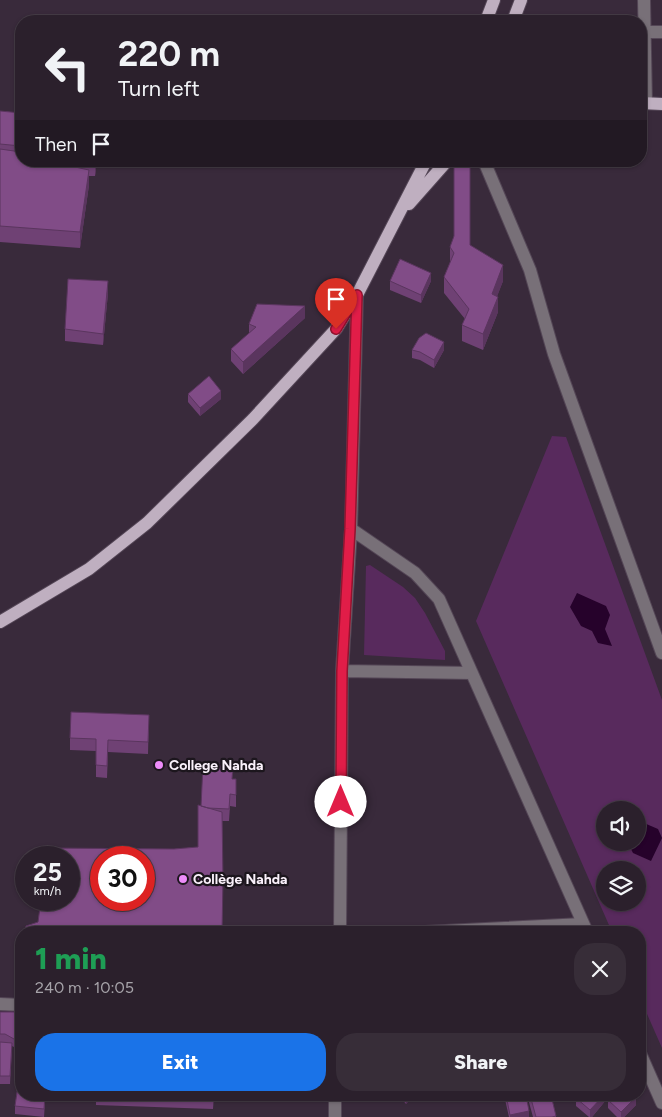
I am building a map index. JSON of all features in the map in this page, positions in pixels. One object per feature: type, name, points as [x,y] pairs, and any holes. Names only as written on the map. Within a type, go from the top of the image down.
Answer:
[{"type":"main road","points":[[488,15],[494,0]]},
{"type":"main road","points":[[516,15],[521,0]]},
{"type":"main road","points":[[647,103],[662,104]]},
{"type":"main road","points":[[0,622],[89,569],[147,523],[253,419],[336,329],[357,295],[423,167]]},
{"type":"main road","points":[[398,214],[441,167]]},
{"type":"street","points":[[644,0],[644,15]]},
{"type":"street","points":[[647,32],[662,32]]},
{"type":"street","points":[[487,167],[530,270],[554,354],[662,653]]},
{"type":"street","points":[[340,926],[342,671],[350,529],[357,295]]},
{"type":"street","points":[[350,529],[415,573],[439,599],[584,926]]},
{"type":"street","points":[[342,671],[472,674]]},
{"type":"street","points":[[0,1004],[15,1005]]},
{"type":"street","points":[[646,1067],[662,1103]]},
{"type":"street","points":[[335,1101],[335,1117]]},
{"type":"shaded area","points":[[552,436],[566,437],[662,700],[662,1048],[646,1012],[646,926],[609,926],[603,911],[646,911],[646,861],[596,861],[596,895],[476,621]]},
{"type":"shaded area","points":[[370,565],[403,587],[415,598],[445,651],[445,660],[364,655],[366,566]]},
{"type":"shaded area","points":[[577,593],[606,606],[610,615],[605,629],[612,646],[598,643],[592,631],[581,626],[570,607]]},
{"type":"shaded area","points":[[646,824],[658,829],[662,838],[651,861],[632,851],[646,851]]},
{"type":"building","points":[[0,111],[15,112],[15,145],[0,144]]},
{"type":"building","points":[[0,149],[15,151],[15,167],[75,167],[89,170],[80,232],[0,226]]},
{"type":"building","points":[[454,167],[470,167],[470,245],[503,265],[492,294],[498,297],[483,334],[462,325],[469,309],[444,277],[454,253],[450,247],[454,236]]},
{"type":"building","points":[[400,259],[431,273],[421,295],[390,281]]},
{"type":"building","points":[[68,279],[108,281],[103,334],[65,329]]},
{"type":"building","points":[[257,304],[305,306],[243,362],[231,349],[256,327],[249,324]]},
{"type":"building","points":[[426,333],[444,342],[434,360],[412,350],[419,338]]},
{"type":"building","points":[[209,376],[221,391],[200,408],[188,394]]},
{"type":"building","points":[[71,712],[149,715],[148,742],[108,740],[107,766],[96,765],[96,739],[70,738]]},
{"type":"building","points":[[203,765],[233,766],[232,779],[236,779],[236,795],[230,794],[229,809],[201,806]]},
{"type":"building","name":"Collège Nahda","points":[[198,805],[222,812],[222,926],[26,926],[38,922],[40,911],[80,911],[80,848],[90,848],[90,911],[155,911],[155,849],[198,847]]},
{"type":"building","points":[[0,1012],[15,1012],[15,1038],[0,1034]]},
{"type":"building","points":[[0,1042],[12,1043],[10,1076],[0,1076]]},
{"type":"building","points":[[16,1101],[45,1101],[44,1109],[15,1106]]},
{"type":"building","points":[[507,1101],[527,1101],[529,1111],[510,1115]]},
{"type":"building","points":[[532,1101],[552,1101],[556,1116],[536,1117]]},
{"type":"building","points":[[580,1101],[598,1101],[590,1110]]},
{"type":"building","points":[[609,1101],[632,1101],[621,1112]]},
{"type":"place","name":"College Nahda","points":[[159,765]]},
{"type":"place","name":"Collège Nahda","points":[[183,879]]},
{"type":"route","points":[[336,329],[357,295],[350,529],[342,671],[341,802]]}]
